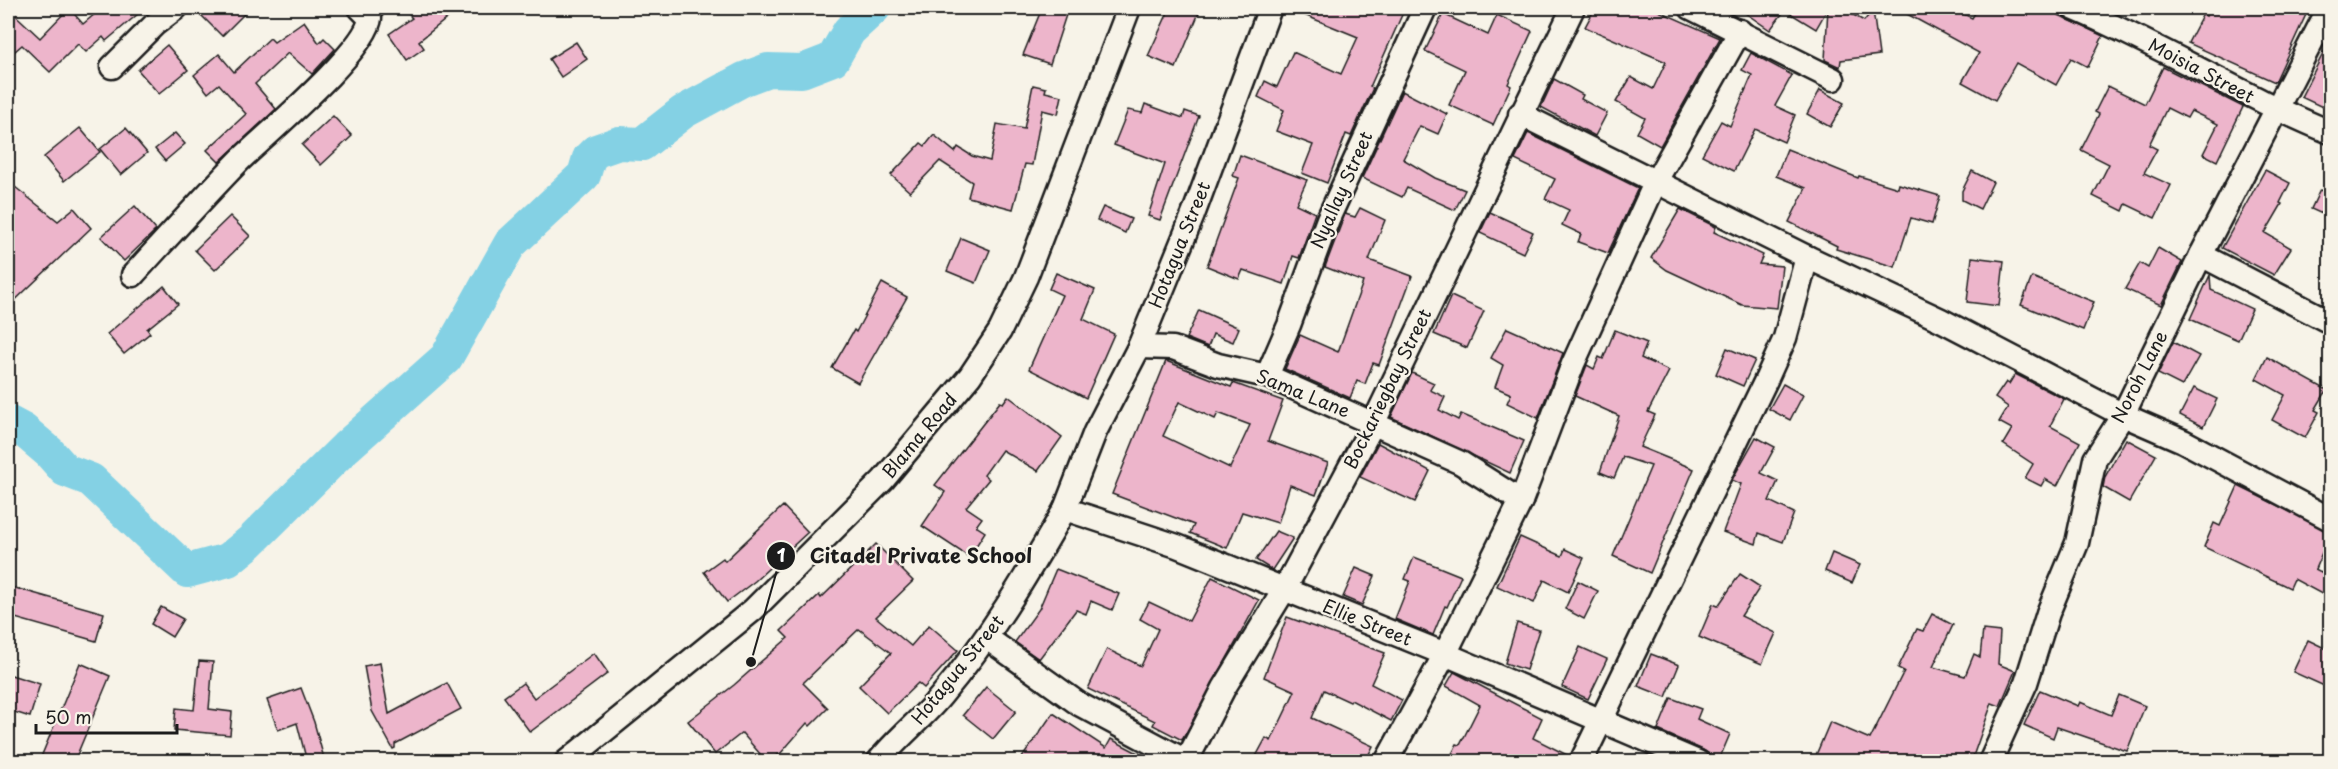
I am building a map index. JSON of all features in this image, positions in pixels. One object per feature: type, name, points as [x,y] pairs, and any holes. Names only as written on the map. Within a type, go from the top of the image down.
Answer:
[{"type":"street","points":[[112,67],[155,24],[176,8]]},
{"type":"street","name":"Blama Road","points":[[566,762],[753,610],[883,480],[970,376],[1000,331],[1026,277],[1129,8]]},
{"type":"street","name":"Hotagua Street","points":[[878,762],[941,697],[987,638],[1011,603],[1065,509],[1095,432],[1139,347],[1192,215],[1270,8]]},
{"type":"street","name":"Nyallay Street","points":[[1267,375],[1289,325],[1332,209],[1425,8]]},
{"type":"street","name":"Bockariegbay Street","points":[[1186,761],[1224,688],[1284,590],[1373,424],[1520,114],[1573,8]]},
{"type":"street","points":[[1691,8],[1833,79]]},
{"type":"street","name":"Moisia Street","points":[[2073,8],[2108,22],[2276,110],[2331,132]]},
{"type":"street","name":"Noroh Lane","points":[[1990,762],[2026,683],[2048,613],[2077,543],[2095,459],[2123,415],[2201,255],[2329,8]]},
{"type":"street","points":[[133,275],[240,161],[345,59],[369,27],[365,13]]},
{"type":"street","points":[[1386,762],[1445,654],[1521,501],[1573,364],[1656,181],[1740,31]]},
{"type":"street","points":[[1520,114],[1808,257],[1952,325],[2123,415],[2183,441],[2331,519]]},
{"type":"street","points":[[2201,255],[2331,322]]},
{"type":"street","points":[[1581,762],[1785,338],[1808,257]]},
{"type":"street","name":"Sama Lane","points":[[1139,347],[1173,348],[1218,365],[1267,375],[1461,463],[1521,501]]},
{"type":"street","name":"Ellie Street","points":[[1065,509],[1177,546],[1445,654],[1698,762]]},
{"type":"street","points":[[987,638],[1079,704],[1186,761]]},
{"type":"building","points":[[8,8],[40,38],[69,8],[83,24],[102,8],[145,8],[106,41],[103,37],[86,52],[78,44],[50,72],[22,45],[8,57]]},
{"type":"building","points":[[194,8],[250,8],[222,36]]},
{"type":"building","points":[[403,8],[460,8],[419,41],[424,48],[407,60],[389,34],[412,18]]},
{"type":"building","points":[[1042,8],[1051,8],[1066,15],[1050,64],[1023,55]]},
{"type":"building","points":[[1170,8],[1201,8],[1176,68],[1148,56]]},
{"type":"building","points":[[1287,8],[1405,8],[1370,87],[1373,88],[1351,136],[1346,134],[1327,183],[1302,173],[1313,145],[1276,131],[1284,110],[1258,97],[1265,81],[1277,87],[1293,52],[1341,74],[1358,37]]},
{"type":"building","points":[[1595,8],[1652,8],[1720,38],[1660,146],[1637,133],[1645,118],[1616,102],[1631,77],[1653,89],[1666,62],[1585,27]]},
{"type":"building","points":[[1738,8],[1828,8],[1816,29],[1785,10],[1770,30]]},
{"type":"building","points":[[1828,8],[1841,8],[1864,21],[1873,10],[1879,55],[1841,60],[1840,67],[1825,60]]},
{"type":"building","points":[[1896,8],[1951,8],[1972,18],[1978,8],[2044,8],[2103,36],[2088,67],[2071,58],[2056,85],[2016,63],[1995,100],[1962,82],[1979,53]]},
{"type":"building","points":[[2209,8],[2309,8],[2275,82],[2188,43],[2203,14],[2206,16]]},
{"type":"building","points":[[1443,14],[1488,35],[1497,15],[1532,31],[1508,84],[1511,86],[1493,125],[1449,105],[1465,70],[1425,51]]},
{"type":"building","points":[[304,21],[319,43],[324,38],[335,49],[312,74],[288,53],[255,84],[276,109],[219,162],[207,150],[246,114],[219,84],[208,93],[194,75],[219,54],[234,72],[270,38],[274,42]]},
{"type":"building","points":[[2331,38],[2331,111],[2301,97]]},
{"type":"building","points":[[576,42],[587,59],[561,77],[549,59]]},
{"type":"building","points":[[167,45],[188,70],[159,94],[138,70]]},
{"type":"building","points":[[1751,53],[1792,75],[1775,106],[1795,115],[1784,142],[1755,129],[1734,171],[1702,155],[1721,121],[1730,126],[1752,75],[1742,70]]},
{"type":"building","points":[[2163,67],[2243,107],[2217,161],[2203,154],[2218,124],[2191,111],[2187,118],[2167,108],[2149,145],[2157,149],[2144,173],[2171,185],[2155,218],[2126,204],[2123,211],[2093,196],[2109,164],[2081,150],[2099,114],[2095,112],[2108,86],[2145,104]]},
{"type":"building","points":[[1554,79],[1583,95],[1581,99],[1607,113],[1595,136],[1541,107]]},
{"type":"building","points":[[1033,85],[1046,88],[1045,92],[1062,96],[1058,114],[1042,110],[1032,165],[1025,164],[1013,209],[968,197],[972,182],[940,161],[910,192],[891,175],[921,143],[925,146],[934,135],[955,152],[958,147],[972,156],[990,161],[997,124],[1024,129]]},
{"type":"building","points":[[1820,90],[1844,103],[1830,127],[1807,114]]},
{"type":"building","points":[[1402,91],[1447,114],[1438,134],[1420,126],[1403,159],[1435,178],[1465,190],[1455,210],[1407,188],[1402,197],[1362,178]]},
{"type":"building","points":[[1145,104],[1183,118],[1185,111],[1199,116],[1160,220],[1148,216],[1165,164],[1114,145],[1128,110],[1142,113]]},
{"type":"building","points":[[333,116],[352,136],[321,165],[302,145]]},
{"type":"building","points":[[80,128],[100,152],[64,181],[44,157]]},
{"type":"building","points":[[126,128],[147,153],[121,175],[100,149]]},
{"type":"building","points":[[175,133],[185,144],[165,161],[155,149]]},
{"type":"building","points":[[1528,133],[1638,188],[1608,253],[1578,242],[1581,234],[1562,225],[1569,210],[1545,199],[1555,179],[1515,160]]},
{"type":"building","points":[[1787,149],[1858,178],[1859,176],[1898,188],[1899,184],[1940,196],[1932,224],[1911,218],[1895,267],[1836,249],[1837,246],[1789,222],[1806,188],[1776,176]]},
{"type":"building","points":[[1240,155],[1307,180],[1296,204],[1315,213],[1299,258],[1293,256],[1284,284],[1243,270],[1239,279],[1207,266],[1239,178],[1233,176]]},
{"type":"building","points":[[2265,170],[2290,183],[2280,203],[2282,204],[2265,233],[2291,248],[2274,275],[2222,248]]},
{"type":"building","points":[[1972,171],[1993,182],[1980,209],[1962,200],[1962,191]]},
{"type":"building","points":[[15,187],[58,221],[74,208],[91,228],[8,307],[8,196]]},
{"type":"building","points":[[2320,190],[2331,194],[2331,218],[2311,209]]},
{"type":"building","points":[[135,206],[156,230],[124,261],[101,237]]},
{"type":"building","points":[[1103,207],[1131,219],[1125,233],[1097,220]]},
{"type":"building","points":[[1360,208],[1385,220],[1369,260],[1412,276],[1379,365],[1373,363],[1365,384],[1357,381],[1350,398],[1285,369],[1300,335],[1338,352],[1363,282],[1325,267],[1345,214],[1355,217]]},
{"type":"building","points":[[1680,209],[1716,227],[1714,232],[1763,255],[1759,264],[1782,266],[1777,308],[1742,305],[1667,270],[1651,258]]},
{"type":"building","points":[[1490,212],[1533,232],[1523,253],[1480,233]]},
{"type":"building","points":[[230,216],[250,236],[215,270],[195,250]]},
{"type":"building","points":[[961,238],[990,250],[976,283],[947,271]]},
{"type":"building","points":[[2158,248],[2182,262],[2161,305],[2125,289],[2140,263],[2148,268]]},
{"type":"building","points":[[1972,257],[2004,261],[1999,306],[1967,302]]},
{"type":"building","points":[[1056,273],[1095,290],[1083,319],[1114,334],[1086,398],[1029,369],[1062,295],[1049,289]]},
{"type":"building","points":[[2210,275],[2211,290],[2252,309],[2238,340],[2190,319]]},
{"type":"building","points":[[2032,277],[2094,302],[2083,330],[2021,305]]},
{"type":"building","points":[[882,283],[907,297],[858,383],[832,368],[854,330],[856,332]]},
{"type":"building","points":[[164,286],[178,304],[147,329],[150,333],[124,354],[107,334]]},
{"type":"building","points":[[1451,296],[1484,311],[1467,348],[1434,334]]},
{"type":"building","points":[[1199,310],[1239,328],[1233,342],[1213,334],[1208,347],[1186,338]]},
{"type":"building","points":[[1507,328],[1563,353],[1538,418],[1507,403],[1511,394],[1495,387],[1503,365],[1491,358]]},
{"type":"building","points":[[1615,330],[1647,343],[1641,358],[1669,371],[1648,412],[1655,415],[1640,447],[1694,469],[1650,573],[1613,556],[1651,466],[1623,457],[1614,478],[1600,472],[1619,416],[1575,396],[1587,365],[1594,369],[1599,357],[1603,359]]},
{"type":"building","points":[[2173,342],[2199,356],[2182,386],[2158,374]]},
{"type":"building","points":[[1727,348],[1755,360],[1743,386],[1716,374]]},
{"type":"building","points":[[2267,357],[2327,390],[2315,410],[2319,412],[2305,438],[2272,420],[2285,395],[2256,379]]},
{"type":"building","points":[[1166,361],[1231,387],[1233,383],[1283,401],[1268,441],[1328,463],[1316,495],[1290,485],[1278,523],[1242,512],[1227,548],[1190,533],[1194,525],[1112,494]],"holes":[[[1179,402],[1215,419],[1218,413],[1250,425],[1230,468],[1163,436]]]},
{"type":"building","points":[[1412,373],[1434,383],[1430,390],[1445,397],[1439,410],[1458,420],[1461,414],[1524,441],[1510,473],[1391,417]]},
{"type":"building","points":[[2015,374],[2064,399],[2050,426],[2080,442],[2057,486],[2045,479],[2041,486],[2025,478],[2033,464],[2003,444],[2012,429],[1999,422],[2008,407],[1995,398]]},
{"type":"building","points":[[1783,384],[1803,395],[1790,420],[1769,409]]},
{"type":"building","points":[[2194,388],[2217,399],[2203,427],[2180,415]]},
{"type":"building","points":[[1008,396],[1062,437],[1038,471],[1002,450],[984,475],[989,479],[966,507],[982,518],[976,526],[985,532],[969,557],[922,526],[945,492],[935,485],[1000,402],[1003,403]]},
{"type":"building","points":[[1756,437],[1775,447],[1761,473],[1778,481],[1769,501],[1794,513],[1783,542],[1759,533],[1756,544],[1723,532],[1741,484],[1732,480]]},
{"type":"building","points":[[2126,439],[2156,455],[2129,502],[2103,487],[2105,477]]},
{"type":"building","points":[[1378,443],[1430,471],[1415,502],[1360,477]]},
{"type":"building","points":[[2238,486],[2331,532],[2315,569],[2331,577],[2331,599],[2294,579],[2290,588],[2204,547],[2214,523],[2220,526]]},
{"type":"building","points":[[783,506],[808,532],[755,581],[727,602],[704,572],[723,558],[725,561]]},
{"type":"building","points":[[1276,531],[1293,538],[1272,570],[1256,560]]},
{"type":"building","points":[[1520,537],[1562,556],[1565,549],[1584,558],[1568,592],[1544,580],[1534,603],[1497,586]]},
{"type":"building","points":[[876,544],[913,581],[876,617],[911,646],[929,625],[958,650],[924,688],[918,683],[887,713],[859,686],[891,653],[859,629],[803,683],[828,708],[810,726],[807,723],[781,753],[767,762],[742,733],[715,754],[688,721],[788,638],[781,631],[819,595],[821,598]]},
{"type":"building","points":[[1832,553],[1860,565],[1852,583],[1825,571]]},
{"type":"building","points":[[1414,557],[1461,576],[1433,635],[1395,619],[1410,581],[1405,579]]},
{"type":"building","points":[[1356,568],[1375,576],[1362,605],[1343,597]]},
{"type":"building","points":[[1056,569],[1119,594],[1112,610],[1091,601],[1086,614],[1076,610],[1039,659],[1015,642],[1039,609]]},
{"type":"building","points":[[1740,574],[1760,587],[1741,616],[1776,633],[1762,664],[1699,637],[1713,604],[1718,606]]},
{"type":"building","points":[[1212,577],[1259,600],[1182,740],[1153,725],[1155,721],[1088,689],[1107,649],[1141,666],[1158,629],[1140,619],[1149,602],[1189,621]]},
{"type":"building","points":[[1578,581],[1598,591],[1584,619],[1565,609]]},
{"type":"building","points":[[8,586],[104,613],[96,641],[8,616]]},
{"type":"building","points":[[161,607],[183,619],[172,637],[151,624]]},
{"type":"building","points":[[1932,614],[1953,625],[1933,667],[1965,676],[1974,654],[1980,657],[1983,630],[2000,632],[1998,664],[2015,671],[2000,706],[1992,703],[1971,762],[1813,762],[1830,722],[1870,739],[1904,671],[1898,668],[1917,629],[1923,631]]},
{"type":"building","points":[[1287,617],[1385,653],[1371,684],[1402,700],[1391,721],[1351,700],[1350,702],[1324,690],[1312,718],[1373,746],[1365,762],[1253,762],[1266,738],[1271,741],[1295,691],[1264,677]]},
{"type":"building","points":[[1517,623],[1539,630],[1526,670],[1505,663]]},
{"type":"building","points":[[2308,640],[2331,651],[2331,689],[2293,672]]},
{"type":"building","points":[[1580,647],[1607,659],[1588,699],[1562,687]]},
{"type":"building","points":[[594,653],[608,673],[530,732],[504,697],[523,683],[534,698]]},
{"type":"building","points":[[1651,654],[1679,665],[1666,697],[1638,686]]},
{"type":"building","points":[[199,661],[213,662],[209,709],[232,712],[230,735],[174,730],[176,708],[194,710]]},
{"type":"building","points":[[80,663],[110,676],[74,762],[39,762]]},
{"type":"building","points":[[380,663],[389,714],[447,683],[461,709],[395,744],[393,749],[372,711],[364,666]]},
{"type":"building","points":[[1454,672],[1542,718],[1533,738],[1569,756],[1568,762],[1448,762],[1457,744],[1460,745],[1480,705],[1446,686]]},
{"type":"building","points":[[8,674],[40,684],[30,717],[8,710]]},
{"type":"building","points":[[986,687],[1016,711],[993,739],[963,715]]},
{"type":"building","points":[[301,688],[314,722],[325,762],[307,762],[297,723],[278,730],[267,700]]},
{"type":"building","points":[[2040,690],[2078,706],[2080,702],[2111,715],[2119,695],[2145,706],[2127,751],[2057,727],[2053,738],[2024,725]]},
{"type":"building","points":[[1671,698],[1701,709],[1697,719],[1730,734],[1719,760],[1703,750],[1658,730]]},
{"type":"building","points":[[1053,713],[1106,748],[1111,739],[1155,762],[1019,762]]},
{"type":"waterway","points":[[8,422],[23,430],[49,452],[65,470],[91,480],[187,571],[228,560],[250,542],[346,447],[446,358],[510,244],[584,175],[589,158],[596,151],[619,143],[642,144],[683,112],[744,79],[768,70],[802,71],[833,59],[849,31],[874,8]]},
{"type":"place","name":"Citadel Private School","points":[[751,662]]}]
